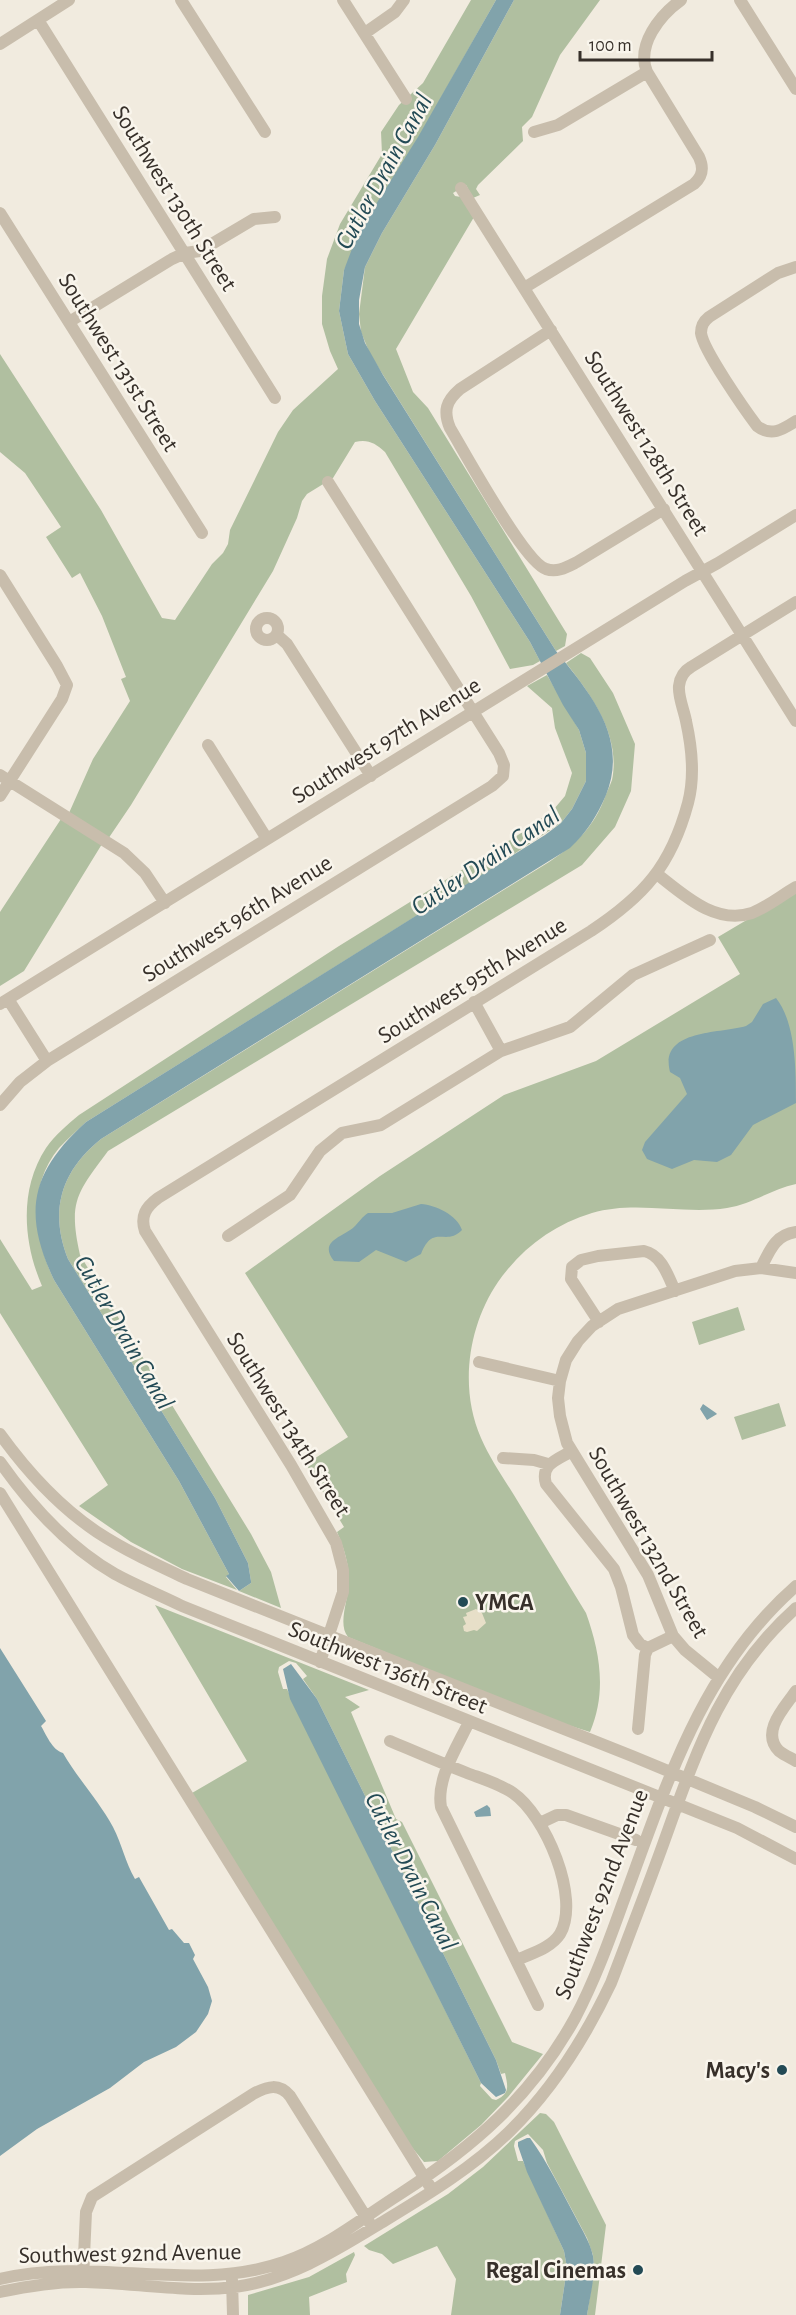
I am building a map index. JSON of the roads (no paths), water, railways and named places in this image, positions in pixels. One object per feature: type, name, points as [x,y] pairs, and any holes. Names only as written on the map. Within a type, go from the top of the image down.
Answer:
[{"type":"street","points":[[0,44],[69,0]]},
{"type":"street","points":[[181,0],[265,132]]},
{"type":"street","points":[[344,0],[406,99]]},
{"type":"street","points":[[364,33],[395,12],[404,0]]},
{"type":"street","points":[[524,288],[694,184],[702,174],[703,167],[699,157],[647,72],[643,60],[649,40],[663,16],[681,0]]},
{"type":"street","points":[[740,0],[796,89]]},
{"type":"street","name":"Southwest 130th Street","points":[[38,20],[275,398]]},
{"type":"street","points":[[785,71],[796,65]]},
{"type":"street","points":[[534,132],[558,124],[647,72]]},
{"type":"street","name":"Southwest 128th Street","points":[[461,188],[796,721]]},
{"type":"street","name":"Southwest 131st Street","points":[[0,213],[202,533]]},
{"type":"street","points":[[69,321],[185,253],[200,251],[254,219],[275,217]]},
{"type":"street","points":[[796,267],[783,270],[709,317],[701,327],[705,344],[760,429],[773,433],[796,421]]},
{"type":"street","points":[[551,330],[460,389],[449,400],[446,415],[450,428],[519,541],[533,561],[545,569],[557,570],[566,567],[664,509]]},
{"type":"street","points":[[327,482],[473,712]]},
{"type":"street","name":"Southwest 97th Avenue","points":[[4,1001],[796,515]]},
{"type":"street","points":[[0,575],[57,666],[66,685],[62,699],[5,778],[0,796]]},
{"type":"street","points":[[742,635],[796,602]]},
{"type":"street","points":[[277,635],[287,644],[370,776]]},
{"type":"street","name":"Southwest 95th Avenue","points":[[142,1221],[146,1208],[158,1198],[616,915],[657,874],[675,841],[690,788],[690,746],[679,686],[682,676],[687,670],[742,635]]},
{"type":"street","name":"Southwest 96th Avenue","points":[[0,1105],[20,1082],[47,1061],[492,786],[503,776],[504,765],[473,712]]},
{"type":"street","points":[[208,745],[267,839]]},
{"type":"street","points":[[5,778],[129,857],[145,873],[165,903]]},
{"type":"street","points":[[657,874],[704,908],[724,915],[754,912],[796,886]]},
{"type":"street","points":[[228,1236],[290,1195],[320,1151],[342,1133],[381,1125],[501,1051],[570,1027],[631,976],[710,940]]},
{"type":"street","points":[[4,1001],[47,1061]]},
{"type":"street","points":[[474,1002],[501,1051]]},
{"type":"street","name":"Southwest 134th Street","points":[[142,1221],[148,1237],[334,1537],[342,1564],[341,1603],[320,1662]]},
{"type":"street","points":[[796,1232],[786,1233],[777,1240],[761,1268],[796,1273]]},
{"type":"street","points":[[599,1322],[572,1279],[572,1267],[581,1260],[644,1251],[651,1253],[663,1267],[675,1291]]},
{"type":"street","name":"Southwest 132nd Street","points":[[718,1677],[685,1650],[673,1636],[648,1575],[572,1451],[564,1434],[560,1416],[560,1380],[564,1365],[574,1347],[599,1322],[618,1309],[735,1271],[761,1268]]},
{"type":"street","points":[[479,1362],[560,1380]]},
{"type":"street","name":"Southwest 136th Street","points":[[0,1434],[34,1476],[62,1503],[96,1531],[136,1555],[187,1579],[755,1807],[796,1827]]},
{"type":"street","points":[[572,1451],[548,1464],[544,1472],[546,1484],[614,1569],[633,1635],[640,1644],[648,1648]]},
{"type":"street","points":[[503,1458],[534,1460],[548,1464]]},
{"type":"street","name":"Southwest 136th Street","points":[[0,1462],[18,1488],[42,1515],[76,1547],[114,1573],[182,1606],[737,1828],[796,1859]]},
{"type":"street","points":[[0,1493],[432,2191]]},
{"type":"street","name":"Southwest 92nd Avenue","points":[[232,2281],[303,2255],[331,2240],[464,2151],[501,2117],[530,2085],[561,2041],[600,1965],[661,1798],[702,1706],[740,1645],[762,1618],[796,1586]]},
{"type":"street","name":"Southwest 92nd Avenue","points":[[0,2279],[51,2271],[83,2276],[258,2283],[296,2270],[334,2252],[432,2191],[507,2134],[552,2084],[576,2049],[611,1983],[700,1744],[731,1684],[751,1654],[796,1608]]},
{"type":"street","points":[[638,1729],[645,1655],[648,1648],[673,1636]]},
{"type":"street","points":[[796,1691],[773,1727],[771,1736],[780,1752],[796,1761]]},
{"type":"street","points":[[469,1722],[448,1766],[440,1795],[441,1807],[518,1960],[538,2005]]},
{"type":"street","points":[[390,1741],[509,1790],[525,1803],[540,1823],[563,1876],[566,1896],[565,1919],[561,1932],[554,1941],[518,1960]]},
{"type":"street","points":[[540,1823],[558,1814],[566,1815],[636,1840]]},
{"type":"street","points":[[83,2276],[86,2212],[94,2195],[253,2094],[274,2086],[282,2088],[290,2096],[372,2229]]},
{"type":"street","name":"Southwest 92nd Avenue","points":[[0,2292],[83,2276]]},
{"type":"street","points":[[232,2281],[233,2315]]},
{"type":"water","points":[[496,0],[514,0],[365,267],[359,300],[359,324],[365,343],[383,375],[556,651],[593,700],[602,717],[613,754],[612,774],[606,795],[591,823],[570,848],[101,1139],[76,1164],[62,1193],[60,1224],[62,1241],[68,1259],[215,1498],[248,1563],[251,1583],[239,1591],[226,1576],[229,1574],[179,1481],[54,1280],[38,1234],[37,1194],[43,1176],[53,1158],[86,1122],[545,835],[561,823],[572,809],[586,781],[586,753],[579,730],[563,705],[530,642],[375,401],[348,354],[339,311],[344,270],[358,233],[418,137]]},
{"type":"water","points":[[776,998],[788,1020],[794,1048],[796,1103],[753,1125],[731,1155],[717,1162],[694,1160],[672,1169],[647,1159],[642,1150],[645,1142],[687,1094],[680,1078],[670,1072],[669,1058],[673,1048],[694,1036],[746,1026],[752,1022],[763,1004]]},
{"type":"water","points":[[421,1204],[433,1206],[451,1215],[462,1230],[451,1237],[435,1237],[430,1240],[421,1254],[406,1262],[376,1250],[359,1262],[334,1261],[330,1254],[330,1244],[354,1227],[368,1213],[392,1213]]},
{"type":"water","points":[[703,1404],[717,1414],[707,1420],[700,1409]]},
{"type":"water","points":[[0,1648],[46,1721],[41,1726],[50,1741],[56,1749],[63,1753],[107,1817],[135,1879],[139,1877],[169,1930],[172,1929],[184,1943],[189,1943],[195,1955],[193,1959],[208,1987],[212,2001],[208,2014],[196,2032],[176,2047],[144,2062],[110,2088],[37,2129],[0,2156]]},
{"type":"water","points":[[291,1664],[317,1699],[496,2060],[505,2093],[496,2097],[481,2083],[290,1699],[283,1669]]},
{"type":"water","points":[[487,1805],[491,1816],[476,1817],[474,1812]]},
{"type":"water","points":[[530,2138],[549,2167],[592,2251],[593,2278],[587,2315],[560,2315],[567,2268],[564,2251],[527,2172],[518,2146],[518,2142]]},
{"type":"place","name":"YMCA","points":[[463,1602]]},
{"type":"place","name":"Macy's","points":[[782,2070]]},
{"type":"place","name":"Regal Cinemas","points":[[638,2270]]},
{"type":"water label","name":"Cutler Drain Canal","points":[[383,171]]},
{"type":"water label","name":"Cutler Drain Canal","points":[[485,860]]},
{"type":"water label","name":"Cutler Drain Canal","points":[[125,1332]]},
{"type":"water label","name":"Cutler Drain Canal","points":[[412,1871]]}]
